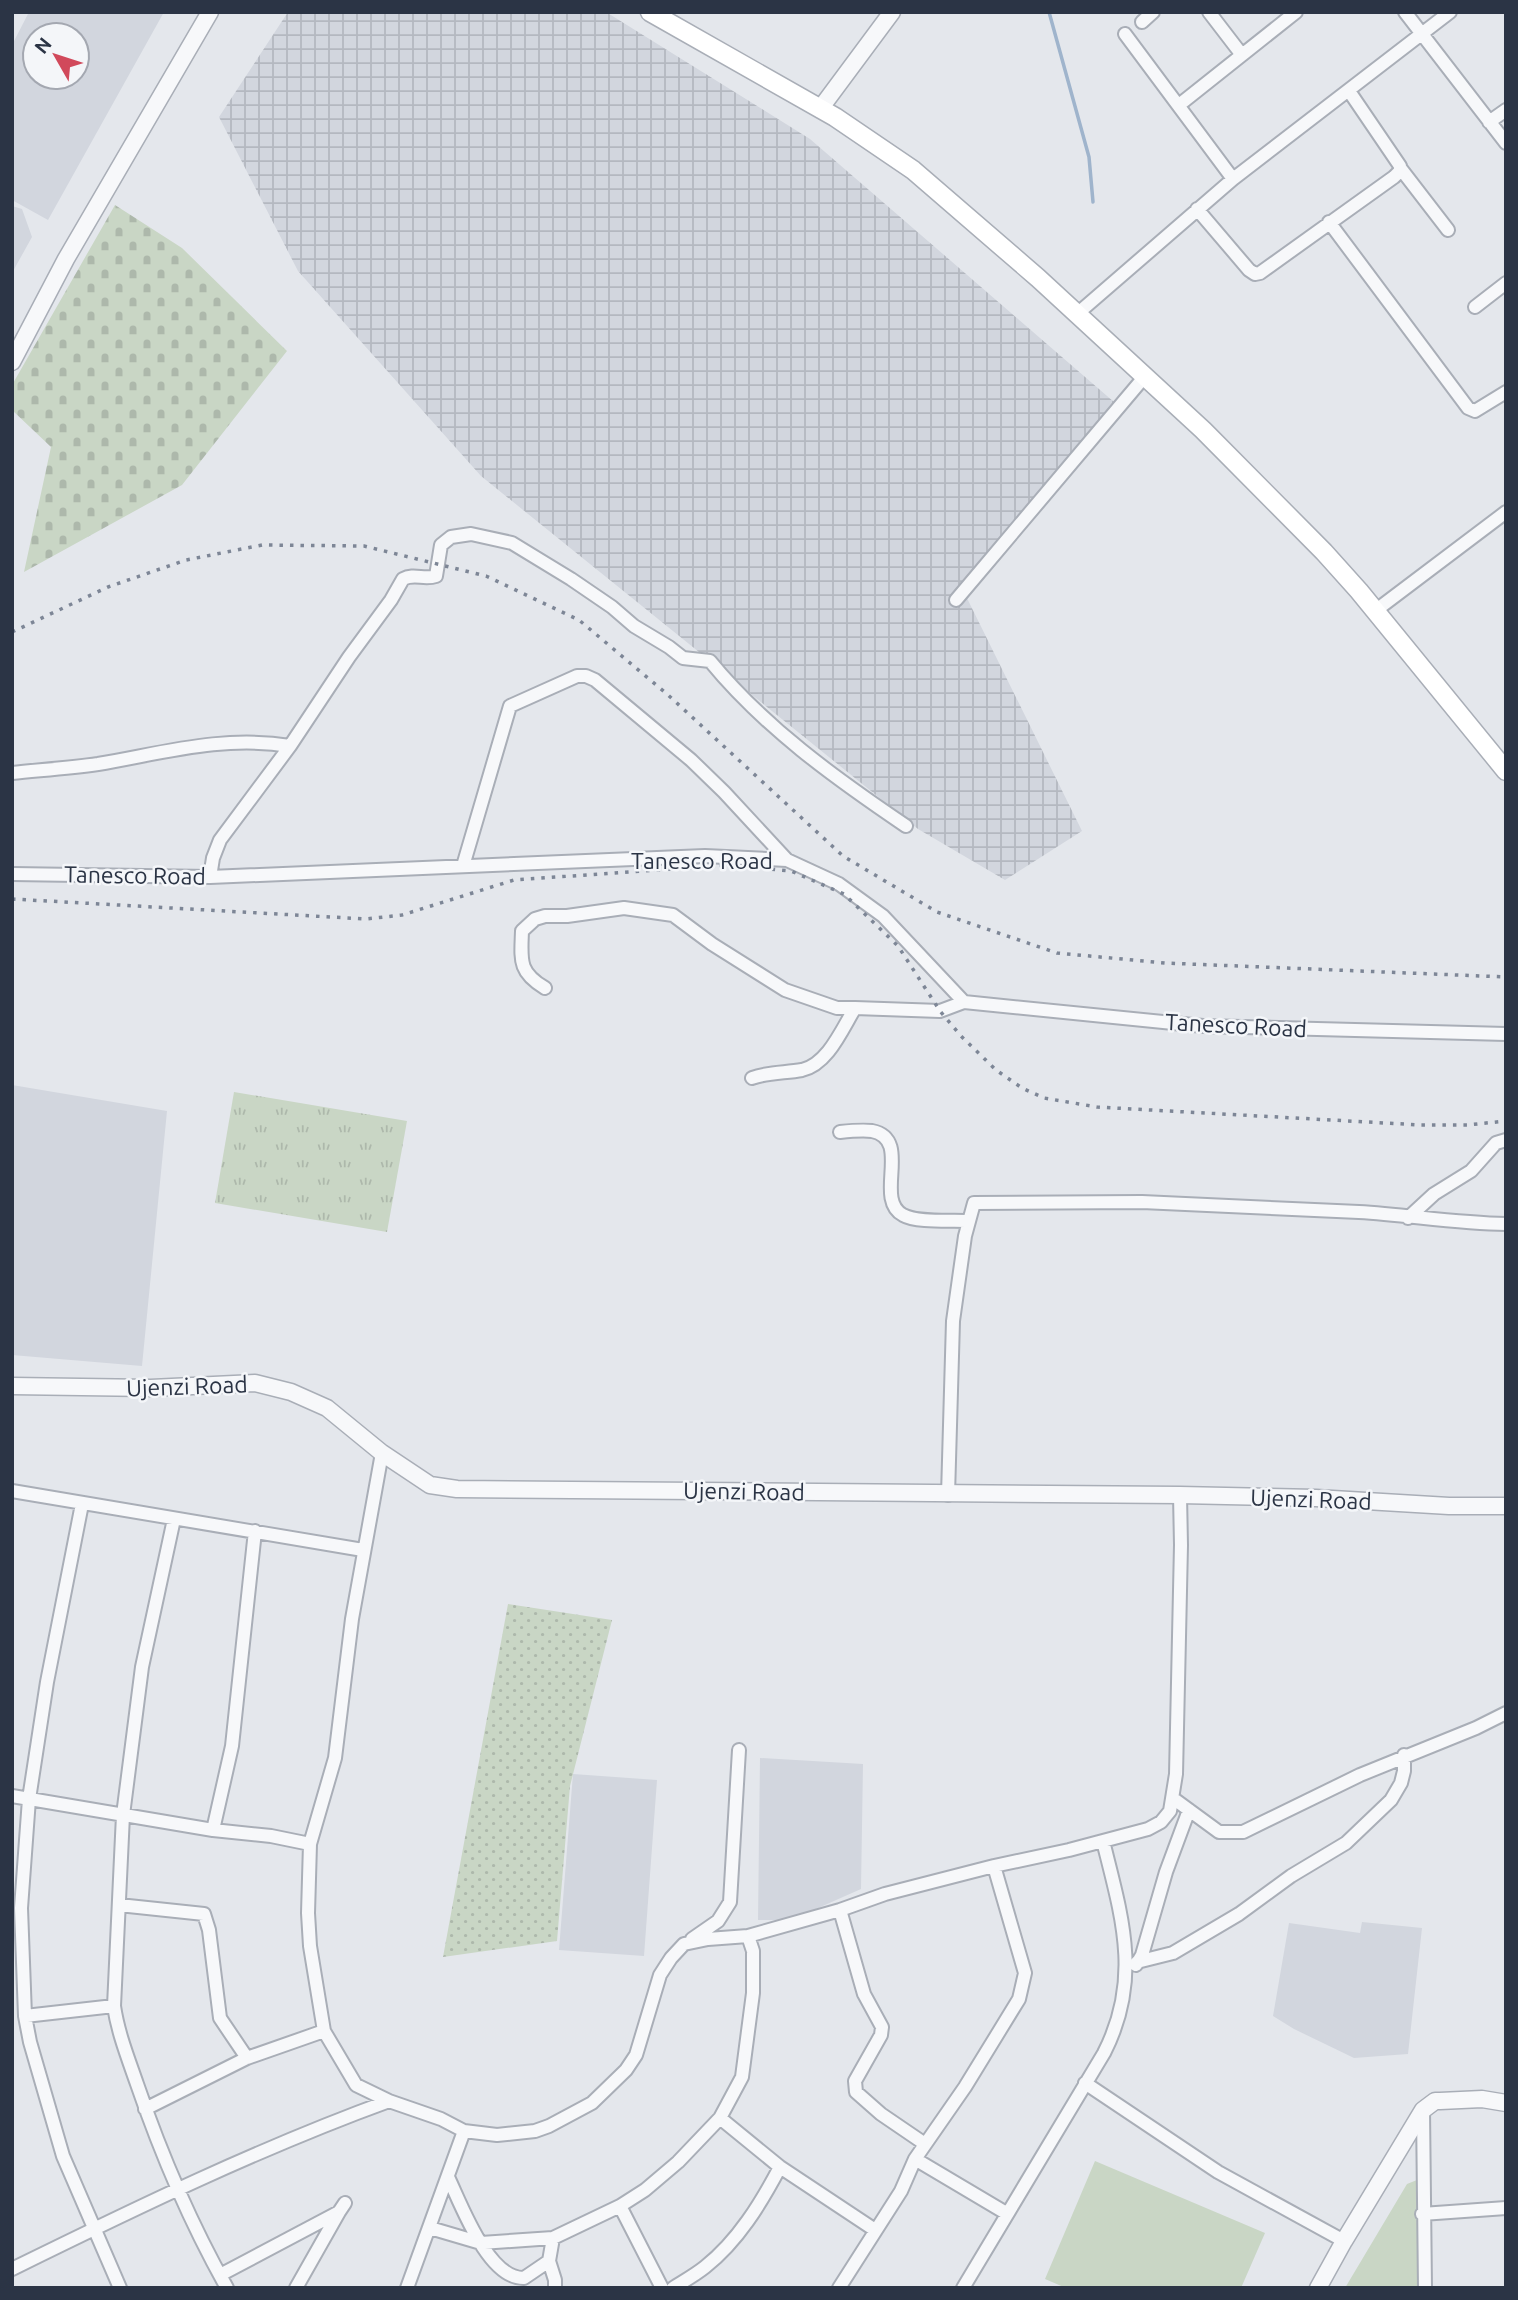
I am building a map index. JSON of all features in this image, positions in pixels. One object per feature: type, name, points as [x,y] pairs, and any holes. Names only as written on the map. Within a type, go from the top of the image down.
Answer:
[{"type":"main road","points":[[650,12],[820,110],[913,170],[1146,375],[1324,552],[1506,771]]},
{"type":"street","points":[[12,362],[66,259],[210,12]]},
{"type":"street","points":[[820,110],[892,12]]},
{"type":"street","points":[[1142,22],[1153,12]]},
{"type":"street","points":[[1209,12],[1242,55]]},
{"type":"street","points":[[1179,106],[1296,12]]},
{"type":"street","points":[[1405,12],[1506,143]]},
{"type":"street","points":[[1077,314],[1233,179],[1450,12]]},
{"type":"street","points":[[1125,34],[1233,179]]},
{"type":"street","points":[[1349,91],[1401,169],[1448,230]]},
{"type":"street","points":[[1489,122],[1506,110]]},
{"type":"street","points":[[1197,209],[1252,274],[1260,273],[1394,177],[1401,169]]},
{"type":"street","points":[[1329,222],[1468,408],[1475,411],[1480,409],[1506,392]]},
{"type":"street","points":[[1475,307],[1506,283]]},
{"type":"street","points":[[956,600],[1146,375]]},
{"type":"street","points":[[1375,611],[1505,515]]},
{"type":"street","points":[[210,877],[220,840],[289,746],[403,579],[436,576],[441,545],[447,539],[480,534],[512,543],[571,579],[683,658],[710,661],[767,723],[853,790],[906,826]]},
{"type":"street","points":[[463,866],[510,706],[577,676],[595,680],[691,760],[787,860]]},
{"type":"street","points":[[12,773],[95,764],[224,742],[262,741],[289,746]]},
{"type":"street","name":"Tanesco Road","points":[[12,874],[210,877],[705,856],[787,860],[839,884],[883,916],[964,1002],[1203,1026],[1506,1034]]},
{"type":"street","points":[[545,988],[528,978],[523,965],[522,930],[535,919],[545,916],[567,916],[624,908],[673,915],[712,944],[785,990],[837,1008],[940,1011],[964,1002]]},
{"type":"street","points":[[752,1078],[764,1073],[805,1069],[821,1061],[855,1008]]},
{"type":"street","points":[[840,1132],[873,1131],[887,1140],[892,1152],[890,1190],[895,1208],[903,1216],[968,1221]]},
{"type":"street","points":[[1408,1218],[1434,1194],[1471,1171],[1496,1143],[1506,1140]]},
{"type":"street","points":[[948,1495],[953,1321],[968,1221],[974,1203],[1142,1202],[1359,1212],[1506,1224]]},
{"type":"street","name":"Ujenzi Road","points":[[12,1386],[151,1388],[255,1382],[291,1392],[327,1408],[382,1454],[430,1485],[457,1489],[1180,1495],[1506,1506]]},
{"type":"street","points":[[382,1454],[352,1619],[335,1758],[310,1844],[310,1945],[324,2031],[356,2085],[464,2131],[497,2134],[535,2131],[592,2103],[633,2062],[660,1975],[671,1958],[684,1944],[718,1921],[730,1902],[738,1750]]},
{"type":"street","points":[[12,1491],[363,1550]]},
{"type":"street","points":[[684,1944],[748,1936],[840,1910],[885,1894],[1103,1841],[1158,1824],[1170,1811],[1174,1799],[1180,1495]]},
{"type":"street","points":[[82,1504],[47,1682],[29,1799],[21,1908],[25,2016],[63,2156],[120,2288]]},
{"type":"street","points":[[174,1519],[142,1667],[123,1815],[114,2006],[117,2026],[145,2109],[178,2189],[227,2288]]},
{"type":"street","points":[[213,1830],[232,1746],[255,1531]]},
{"type":"street","points":[[1174,1799],[1219,1832],[1243,1832],[1404,1755],[1476,1728],[1506,1713]]},
{"type":"street","points":[[1137,1962],[1173,1953],[1239,1914],[1290,1876],[1346,1843],[1391,1800],[1401,1783],[1404,1755]]},
{"type":"street","points":[[12,1796],[310,1844]]},
{"type":"street","points":[[1126,1979],[1142,1955],[1166,1872],[1189,1810]]},
{"type":"street","points":[[963,2288],[1111,2039],[1126,1979],[1124,1932],[1103,1841]]},
{"type":"street","points":[[839,2288],[901,2191],[915,2160],[1005,2022],[1024,1983],[1025,1973],[994,1866]]},
{"type":"street","points":[[119,1905],[204,1914],[209,1930],[220,2018],[247,2058]]},
{"type":"street","points":[[840,1910],[864,1994],[882,2027],[881,2035],[855,2081],[856,2092],[881,2114],[925,2144]]},
{"type":"street","points":[[430,2228],[481,2244],[553,2238],[620,2206],[645,2190],[678,2162],[720,2118],[738,2088],[746,2059],[754,1980],[753,1951],[748,1936]]},
{"type":"street","points":[[25,2016],[114,2006]]},
{"type":"street","points":[[145,2109],[247,2058],[324,2031]]},
{"type":"street","points":[[1085,2083],[1218,2172],[1344,2241]]},
{"type":"street","points":[[1318,2288],[1423,2110],[1435,2101],[1482,2099],[1506,2103]]},
{"type":"street","points":[[12,2269],[178,2189],[324,2125],[389,2101]]},
{"type":"street","points":[[1423,2110],[1424,2288]]},
{"type":"street","points":[[720,2118],[780,2167],[875,2230]]},
{"type":"street","points":[[407,2288],[464,2131]]},
{"type":"street","points":[[915,2160],[1006,2213]]},
{"type":"street","points":[[673,2288],[706,2267],[738,2232],[762,2201],[780,2167]]},
{"type":"street","points":[[448,2177],[481,2244],[497,2264],[516,2278],[528,2276],[549,2261]]},
{"type":"street","points":[[620,2206],[662,2288]]},
{"type":"street","points":[[220,2275],[342,2207],[296,2288]]},
{"type":"street","points":[[1422,2214],[1506,2208]]},
{"type":"street","points":[[553,2238],[549,2261],[555,2288]]},
{"type":"shaded area","points":[[29,12],[164,12],[48,220],[12,200],[12,45],[21,28],[21,91],[91,91],[91,21],[24,21]]},
{"type":"shaded area","points":[[288,12],[606,12],[810,139],[1114,402],[962,588],[1082,831],[1005,880],[918,829],[481,476],[298,271],[219,117]]},
{"type":"shaded area","points":[[12,206],[22,209],[32,237],[12,273]]},
{"type":"shaded area","points":[[12,1085],[167,1111],[142,1366],[12,1355]]},
{"type":"shaded area","points":[[760,1758],[863,1764],[861,1889],[791,1920],[758,1920]]},
{"type":"shaded area","points":[[573,1774],[657,1780],[644,1956],[559,1950]]},
{"type":"shaded area","points":[[1362,1922],[1422,1928],[1408,2054],[1354,2058],[1273,2016],[1289,1923],[1360,1933]]},
{"type":"green space","points":[[115,205],[182,248],[287,351],[182,485],[24,572],[51,447],[12,410],[12,385]]},
{"type":"green space","points":[[234,1092],[407,1121],[387,1232],[215,1203]]},
{"type":"green space","points":[[508,1604],[612,1620],[570,1786],[557,1941],[443,1957]]},
{"type":"green space","points":[[1095,2161],[1265,2233],[1241,2288],[1066,2288],[1045,2279]]},
{"type":"green space","points":[[1417,2180],[1418,2288],[1345,2288],[1407,2184]]},
{"type":"waterway","points":[[1049,12],[1089,157],[1093,202]]},
{"type":"railway","points":[[12,632],[108,587],[186,560],[262,545],[364,546],[486,576],[579,620],[667,694],[843,856],[937,912],[1057,953],[1165,963],[1506,977]]},
{"type":"railway","points":[[12,899],[366,919],[402,915],[514,880],[728,865],[791,871],[844,894],[898,946],[940,1011],[961,1036],[996,1070],[1022,1088],[1044,1098],[1097,1107],[1421,1125],[1467,1125],[1506,1121]]}]
